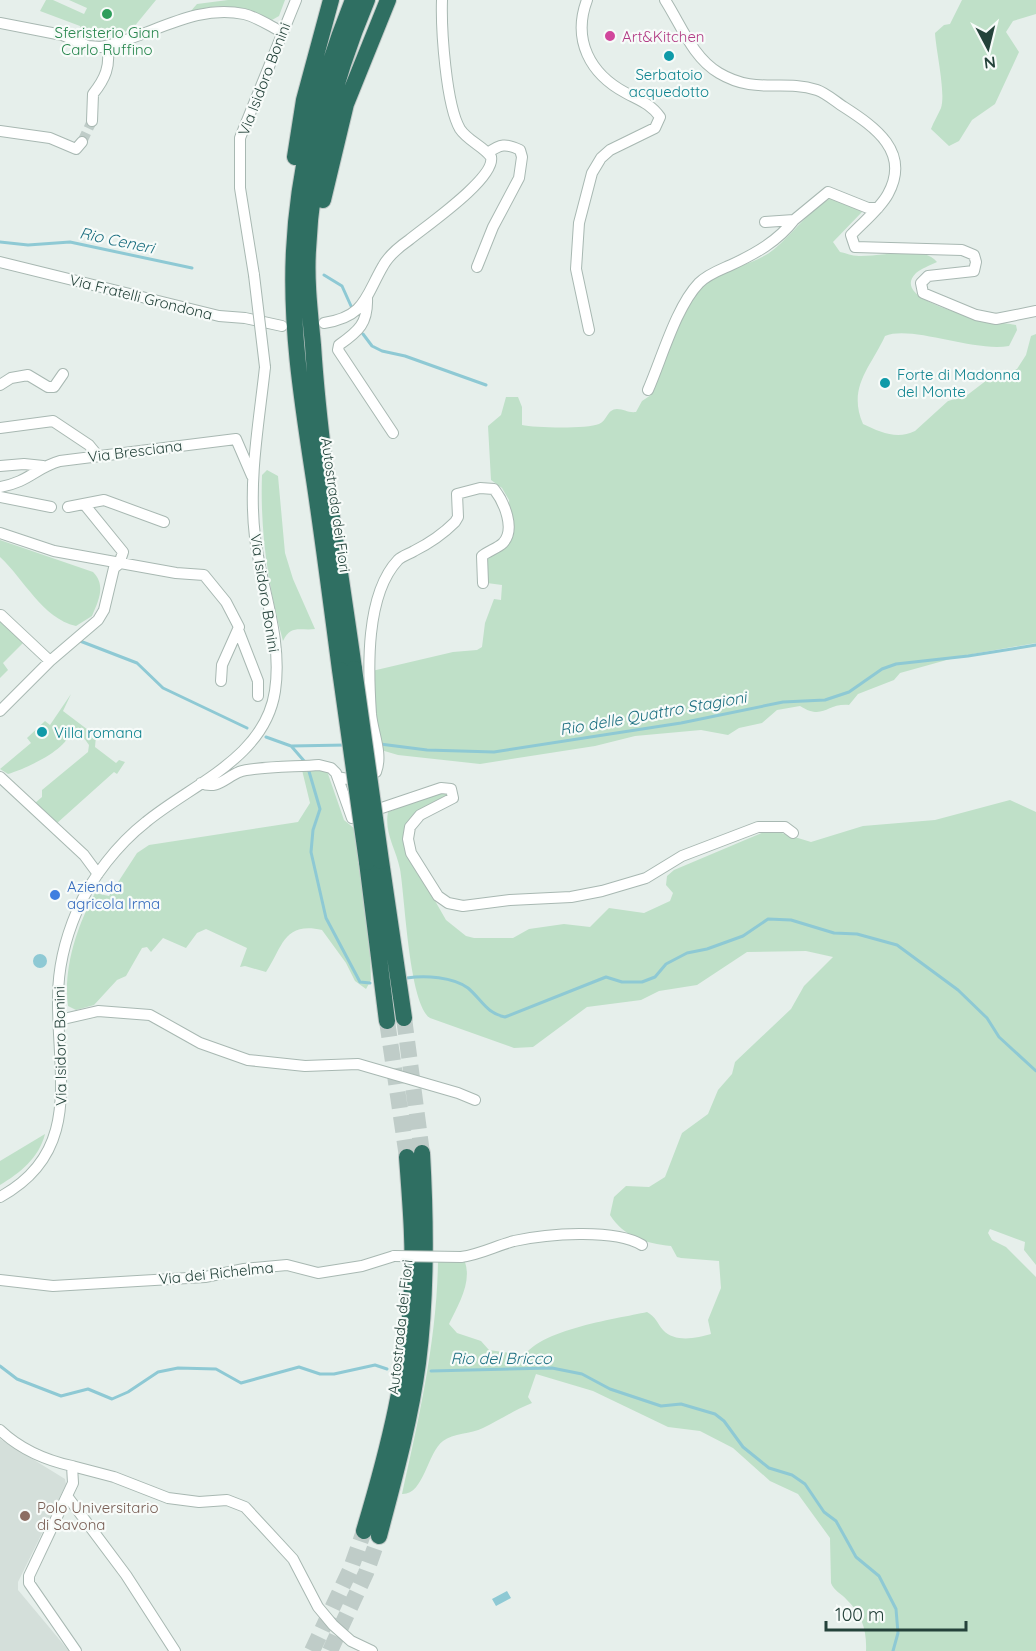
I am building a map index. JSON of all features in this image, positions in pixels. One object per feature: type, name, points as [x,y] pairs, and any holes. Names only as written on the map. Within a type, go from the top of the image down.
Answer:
[{"type":"highway","points":[[293,280],[288,245],[288,215],[296,147],[304,100],[331,0]]},
{"type":"highway","name":"Autostrada dei Fiori","points":[[353,0],[334,48],[316,104],[300,190],[293,280],[300,387],[347,669],[396,1020]]},
{"type":"highway","name":"Autostrada dei Fiori","points":[[347,669],[307,294],[308,249],[318,158],[328,107],[338,74],[367,0]]},
{"type":"highway","points":[[312,339],[319,224],[330,164],[346,104],[388,0]]},
{"type":"highway","name":"Autostrada dei Fiori","points":[[372,1534],[408,1419],[418,1364],[426,1233],[415,1155]]},
{"type":"street","name":"Via Isidoro Bonini","points":[[0,1197],[35,1170],[51,1144],[60,1123],[63,1096],[58,1020],[60,968],[69,931],[98,873],[146,822],[239,756],[257,735],[270,708],[275,691],[276,648],[255,537],[252,476],[265,367],[240,188],[240,138],[296,0]]},
{"type":"street","points":[[324,323],[353,315],[367,298],[388,258],[466,194],[490,170],[492,161],[488,153],[466,137],[455,117],[441,29],[442,0]]},
{"type":"street","points":[[587,0],[581,28],[588,60],[606,80],[649,105],[660,117],[655,128],[610,150],[601,158],[592,173],[579,223],[576,269],[589,330]]},
{"type":"street","points":[[665,0],[699,56],[717,72],[753,87],[794,86],[818,90],[871,124],[887,139],[893,160],[893,177],[888,194],[878,208],[851,235],[855,247],[962,250],[974,255],[976,262],[974,271],[925,277],[920,286],[926,295],[976,315],[996,319],[1036,311]]},
{"type":"street","points":[[0,23],[62,35],[88,46],[107,45],[179,20],[216,11],[246,15],[282,32]]},
{"type":"street","points":[[92,121],[93,94],[99,90],[108,64],[107,45]]},
{"type":"street","points":[[0,131],[50,138],[79,146]]},
{"type":"street","points":[[477,267],[493,226],[519,178],[522,157],[520,150],[507,144],[497,146],[488,153]]},
{"type":"street","points":[[648,390],[684,305],[700,282],[713,272],[766,247],[828,192],[868,208],[878,208]]},
{"type":"street","points":[[765,222],[794,220]]},
{"type":"street","name":"Via Fratelli Grondona","points":[[0,262],[219,316],[245,318],[282,326]]},
{"type":"street","points":[[367,298],[368,316],[362,329],[339,345],[338,350],[393,433]]},
{"type":"street","points":[[0,385],[11,378],[28,375],[43,385],[54,387],[63,374]]},
{"type":"street","points":[[0,428],[53,421],[89,445],[98,456]]},
{"type":"street","name":"Via Bresciana","points":[[0,487],[28,479],[43,466],[60,461],[236,439],[252,476]]},
{"type":"street","points":[[0,466],[24,464],[43,466]]},
{"type":"street","points":[[338,777],[347,780],[365,777],[376,772],[380,761],[371,717],[369,657],[376,606],[390,571],[400,558],[414,552],[455,522],[458,517],[457,494],[480,488],[494,489],[498,494],[509,528],[502,543],[482,556],[483,583]]},
{"type":"street","points":[[0,497],[51,507]]},
{"type":"street","points":[[68,507],[104,500],[164,522]]},
{"type":"street","points":[[0,711],[50,661],[98,620],[104,610],[114,568],[123,557],[122,548],[84,504]]},
{"type":"street","points":[[0,532],[54,551],[119,564],[204,575],[235,617],[258,681],[258,696]]},
{"type":"street","points":[[0,614],[50,661]]},
{"type":"street","points":[[221,681],[222,665],[231,643],[239,632]]},
{"type":"street","points":[[201,783],[211,786],[219,784],[240,772],[319,765],[331,768],[338,777],[352,818],[441,788],[451,789],[453,798],[420,815],[410,827],[408,839],[411,853],[438,896],[448,903],[463,906],[510,900],[572,897],[592,893],[646,878],[682,855],[758,827],[785,827],[793,833]]},
{"type":"street","points":[[0,777],[84,855],[98,873]]},
{"type":"street","points":[[58,1020],[98,1011],[150,1015],[200,1043],[248,1060],[305,1066],[358,1064],[475,1101]]},
{"type":"street","name":"Via dei Richelma","points":[[0,1280],[53,1286],[196,1278],[244,1269],[287,1265],[318,1273],[362,1266],[394,1256],[461,1257],[484,1253],[514,1241],[590,1233],[642,1245]]},
{"type":"street","points":[[0,1430],[11,1441],[35,1454],[114,1477],[168,1498],[199,1502],[227,1500],[245,1507],[302,1571],[318,1607],[333,1625],[351,1641],[372,1651]]},
{"type":"street","points":[[72,1466],[73,1483],[29,1576],[29,1583],[76,1651]]},
{"type":"street","points":[[67,1496],[126,1575],[175,1651]]},
{"type":"shaded area","name":"Polo Universitario di Savona","points":[[0,1439],[65,1479],[66,1484],[18,1582],[18,1590],[69,1651],[0,1651]]},
{"type":"green space","points":[[46,0],[53,0],[84,14],[87,8],[69,0],[156,0],[133,28],[120,34],[85,38],[80,26],[40,11]]},
{"type":"green space","points":[[228,0],[285,0],[279,16],[272,20],[223,7],[203,8],[190,12],[197,4]]},
{"type":"green space","points":[[962,0],[1036,0],[1036,14],[1013,21],[1006,32],[1019,52],[995,104],[972,120],[959,141],[949,146],[931,129],[942,101],[942,82],[935,33],[944,25],[950,24]]},
{"type":"green space","points":[[831,198],[837,198],[862,212],[833,242],[840,252],[854,256],[868,256],[911,252],[930,257],[937,262],[916,273],[911,284],[917,294],[930,303],[949,310],[1016,325],[1017,330],[1009,346],[994,347],[911,334],[885,336],[859,388],[859,411],[863,424],[895,435],[915,431],[948,401],[966,396],[987,380],[1017,369],[1026,355],[1031,336],[1036,334],[1036,643],[961,656],[900,673],[894,680],[858,694],[849,705],[835,706],[820,712],[800,706],[777,710],[762,723],[739,728],[728,735],[701,730],[635,736],[595,746],[480,764],[398,755],[381,750],[377,738],[372,671],[453,652],[477,650],[482,647],[485,623],[494,599],[501,600],[502,585],[487,583],[487,560],[500,548],[510,516],[509,500],[502,488],[491,480],[488,426],[501,415],[506,397],[518,397],[522,407],[522,425],[529,426],[561,428],[593,426],[602,422],[614,410],[636,412],[642,401],[651,395],[676,330],[704,285],[715,276],[767,254],[815,209]]},
{"type":"green space","points":[[267,470],[278,476],[285,553],[293,579],[315,629],[293,630],[283,641],[269,579],[264,538],[262,475]]},
{"type":"green space","points":[[0,540],[93,572],[99,582],[100,593],[92,616],[76,626],[53,615],[34,597],[0,557]]},
{"type":"green space","points":[[0,621],[24,642],[3,663],[8,670],[0,678]]},
{"type":"green space","points":[[71,694],[63,711],[96,736],[95,747],[116,763],[119,760],[125,762],[117,774],[114,772],[56,824],[35,803],[42,797],[42,790],[88,752],[89,745],[84,738],[71,730],[62,745],[45,758],[8,774],[0,769],[31,743],[27,738],[45,721],[50,725]]},
{"type":"green space","points":[[320,768],[327,771],[344,820],[355,829],[370,945],[371,980],[366,989],[355,981],[346,963],[322,930],[309,928],[291,933],[280,946],[266,972],[245,966],[240,967],[247,948],[206,929],[197,933],[186,948],[163,938],[151,952],[147,947],[142,948],[126,976],[117,980],[94,1005],[76,1010],[68,1006],[70,962],[77,933],[88,906],[95,893],[109,896],[137,853],[149,845],[298,822],[310,803],[302,770]]},
{"type":"green space","points":[[438,793],[448,794],[446,798],[407,823],[426,885],[446,920],[466,936],[474,938],[513,938],[529,929],[564,924],[590,927],[609,908],[644,913],[670,901],[673,893],[666,885],[667,876],[674,870],[764,832],[775,831],[811,842],[863,826],[935,820],[1010,800],[1036,812],[1036,1265],[1024,1250],[1025,1242],[990,1229],[988,1233],[992,1240],[1006,1247],[1036,1277],[1036,1651],[866,1651],[866,1637],[860,1617],[831,1583],[830,1538],[798,1494],[770,1481],[733,1448],[700,1431],[668,1427],[593,1391],[536,1374],[528,1397],[532,1403],[483,1428],[452,1436],[443,1441],[433,1454],[415,1488],[409,1493],[402,1494],[431,1349],[438,1261],[465,1262],[467,1270],[463,1294],[449,1324],[457,1333],[481,1341],[489,1350],[510,1353],[515,1363],[520,1364],[527,1352],[556,1334],[647,1312],[663,1330],[674,1337],[693,1338],[711,1334],[708,1320],[721,1288],[719,1261],[677,1257],[671,1246],[644,1241],[629,1234],[610,1215],[614,1197],[626,1186],[649,1187],[665,1177],[682,1133],[708,1114],[718,1090],[732,1074],[735,1062],[791,1009],[804,986],[833,957],[806,951],[747,952],[697,985],[659,991],[641,1000],[587,1007],[533,1047],[514,1048],[430,1018],[423,1009],[417,993],[409,949],[400,869],[387,820],[388,812]]},
{"type":"green space","points":[[45,1134],[42,1143],[28,1164],[0,1185],[0,1161]]},
{"type":"water","points":[[37,954],[43,954],[47,961],[43,968],[37,968],[33,964],[33,958]]},
{"type":"water","points":[[507,1591],[511,1598],[496,1606],[492,1599]]},
{"type":"waterway","name":"Rio Ceneri","points":[[0,242],[28,245],[70,242],[192,268]]},
{"type":"waterway","name":"Rio Ceneri","points":[[324,275],[342,286],[351,306]]},
{"type":"waterway","name":"Rio Ceneri","points":[[363,334],[372,346],[382,351],[405,356],[486,385]]},
{"type":"waterway","name":"Rio delle Quattro Stagioni","points":[[80,641],[137,663],[163,688],[247,728]]},
{"type":"waterway","name":"Rio delle Quattro Stagioni","points":[[380,744],[427,750],[494,752],[681,723],[783,702],[825,700],[849,692],[882,669],[896,664],[1036,645]]},
{"type":"waterway","name":"Rio delle Quattro Stagioni","points":[[266,737],[291,746],[346,745]]},
{"type":"waterway","points":[[292,747],[305,762]]},
{"type":"waterway","points":[[308,768],[320,809],[313,830],[311,852],[326,918],[360,982],[370,983]]},
{"type":"waterway","points":[[407,978],[430,977],[455,981],[468,988],[493,1012],[505,1017],[606,977],[622,982],[642,982],[655,977],[666,964],[687,953],[707,949],[743,936],[768,919],[791,920],[834,933],[857,934],[897,945],[958,990],[987,1018],[999,1037],[1036,1071]]},
{"type":"waterway","name":"Rio del Bricco","points":[[0,1366],[17,1379],[61,1396],[88,1389],[112,1399],[128,1392],[158,1372],[178,1368],[216,1369],[241,1383],[299,1367],[320,1374],[334,1374],[375,1365],[387,1369]]},
{"type":"waterway","name":"Rio del Bricco","points":[[431,1371],[552,1368],[582,1374],[610,1389],[661,1406],[681,1404],[715,1414],[724,1421],[743,1447],[769,1468],[792,1475],[805,1484],[824,1512],[836,1521],[856,1557],[879,1576],[896,1609],[898,1633],[893,1651]]},
{"type":"tunnel","points":[[82,142],[92,121]]},
{"type":"tunnel","points":[[404,1018],[422,1153]]},
{"type":"tunnel","points":[[387,1021],[407,1157]]},
{"type":"tunnel","points":[[312,1651],[351,1568],[364,1531]]},
{"type":"tunnel","points":[[330,1651],[366,1573],[379,1536]]},
{"type":"place","name":"Sferisterio Gian Carlo Ruffino","points":[[107,14]]},
{"type":"place","name":"Art&Kitchen","points":[[610,36]]},
{"type":"place","name":"Serbatoio acquedotto","points":[[669,56]]},
{"type":"place","name":"Forte di Madonna del Monte","points":[[885,383]]},
{"type":"place","name":"Villa romana","points":[[42,732]]},
{"type":"place","name":"Azienda agricola Irma","points":[[55,895]]},
{"type":"place","name":"Polo Universitario di Savona","points":[[25,1516]]}]
